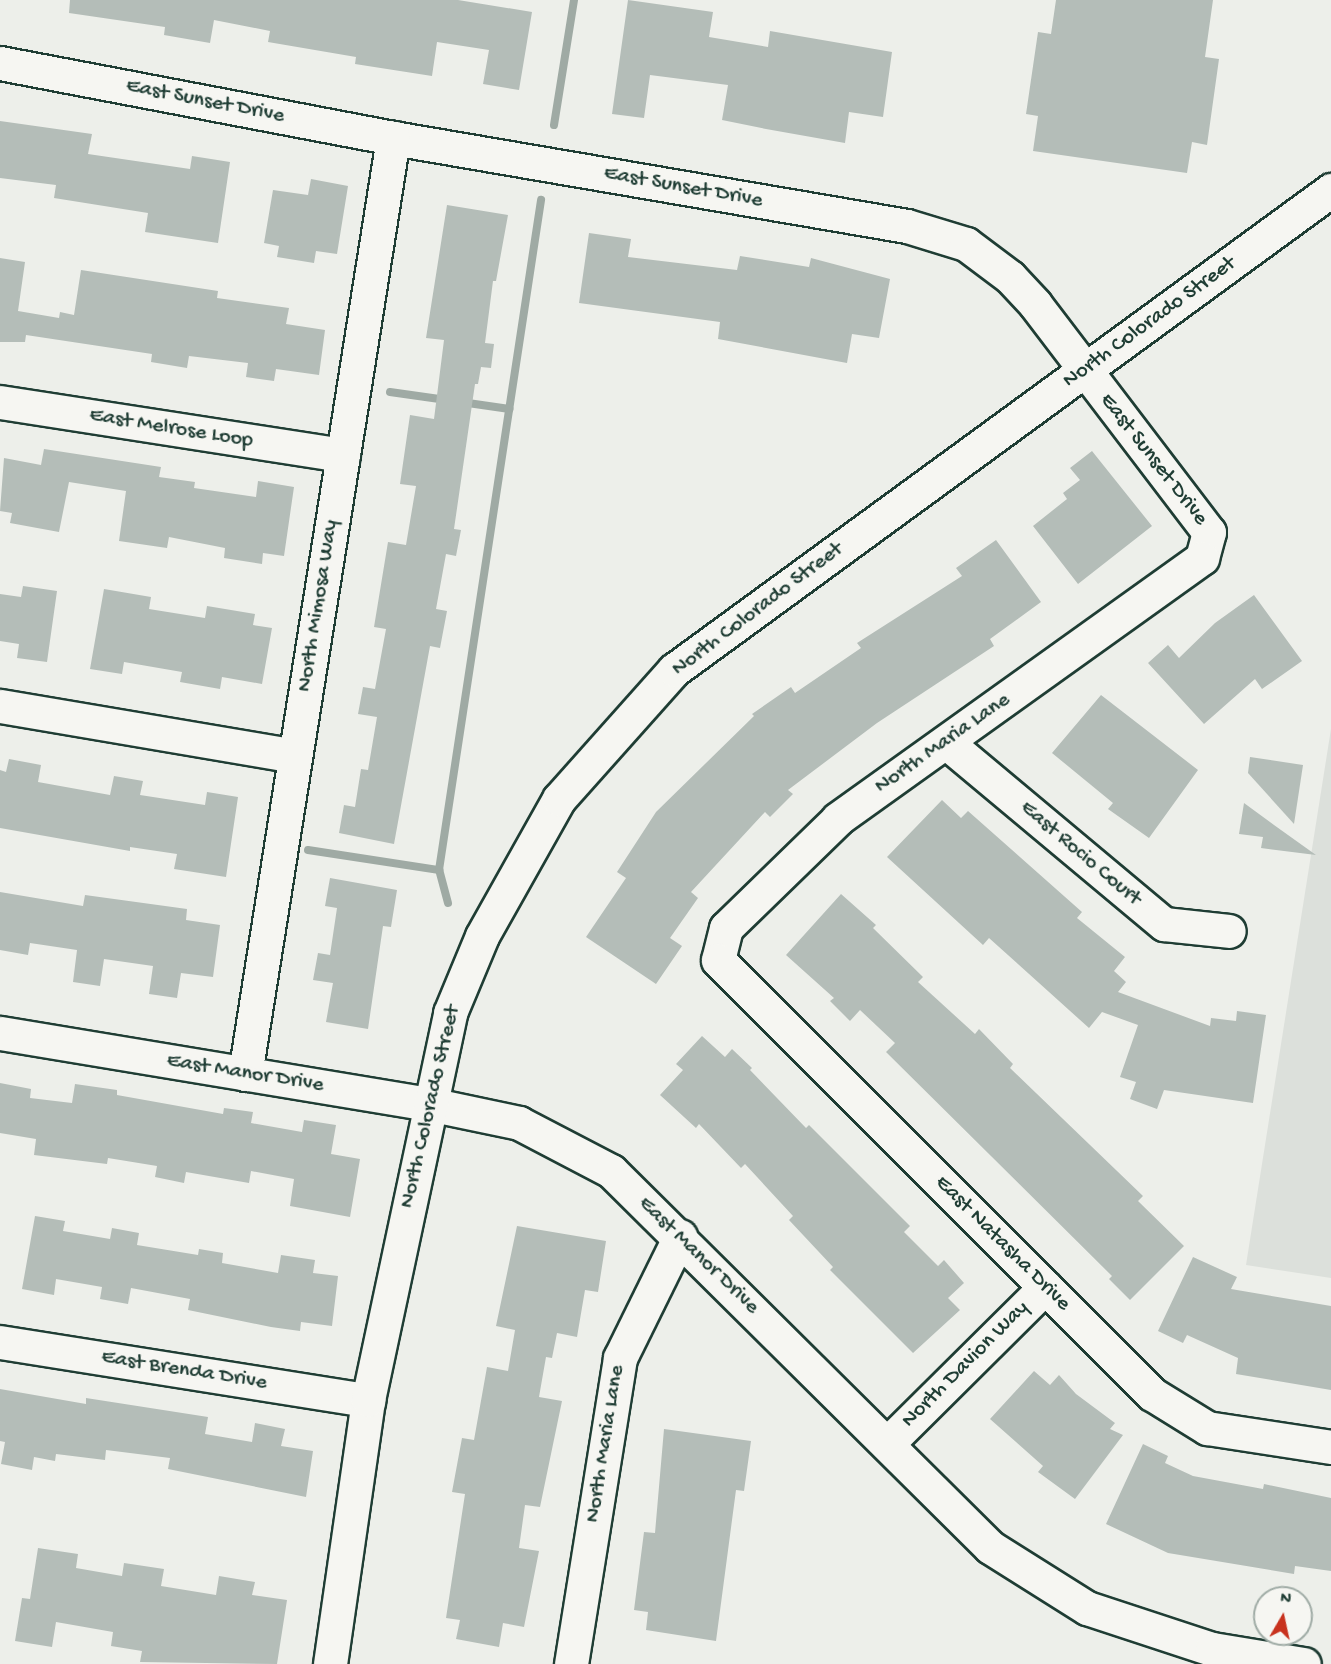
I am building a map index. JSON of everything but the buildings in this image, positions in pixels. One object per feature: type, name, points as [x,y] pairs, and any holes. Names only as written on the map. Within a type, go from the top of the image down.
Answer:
[{"type":"street","name":"East Sunset Drive","points":[[0,63],[393,138],[936,232],[966,244],[1010,277],[1035,304],[1083,372],[1209,532],[1202,558]]},
{"type":"street","name":"North Mimosa Way","points":[[245,1074],[393,138]]},
{"type":"street","name":"North Colorado Street","points":[[330,1664],[368,1400],[429,1104],[454,1004],[482,936],[554,808],[674,670],[1331,190]]},
{"type":"street","name":"East Melrose Loop","points":[[0,402],[343,455]]},
{"type":"street","name":"North Maria Lane","points":[[718,960],[726,928],[838,819],[1202,558]]},
{"type":"street","points":[[0,706],[295,756]]},
{"type":"street","name":"East Rocio Court","points":[[946,742],[1164,924],[1229,931]]},
{"type":"street","name":"East Natasha Drive","points":[[718,960],[1152,1394],[1207,1428],[1331,1447]]},
{"type":"street","name":"East Manor Drive","points":[[0,1033],[429,1104],[519,1123],[601,1166],[680,1236],[990,1547],[1087,1608],[1212,1649],[1304,1664]]},
{"type":"street","name":"North Maria Lane","points":[[571,1664],[620,1358],[680,1236]]},
{"type":"street","name":"North Davion Way","points":[[887,1444],[1046,1287]]},
{"type":"street","name":"East Brenda Drive","points":[[0,1342],[368,1400]]},
{"type":"shaded area","points":[[1331,729],[1331,1278],[1246,1265]]},
{"type":"waterway","points":[[554,125],[574,0]]},
{"type":"waterway","points":[[448,903],[439,870],[541,200]]},
{"type":"waterway","points":[[390,392],[446,400]]},
{"type":"waterway","points":[[461,402],[509,409]]},
{"type":"waterway","points":[[308,850],[439,870]]}]
